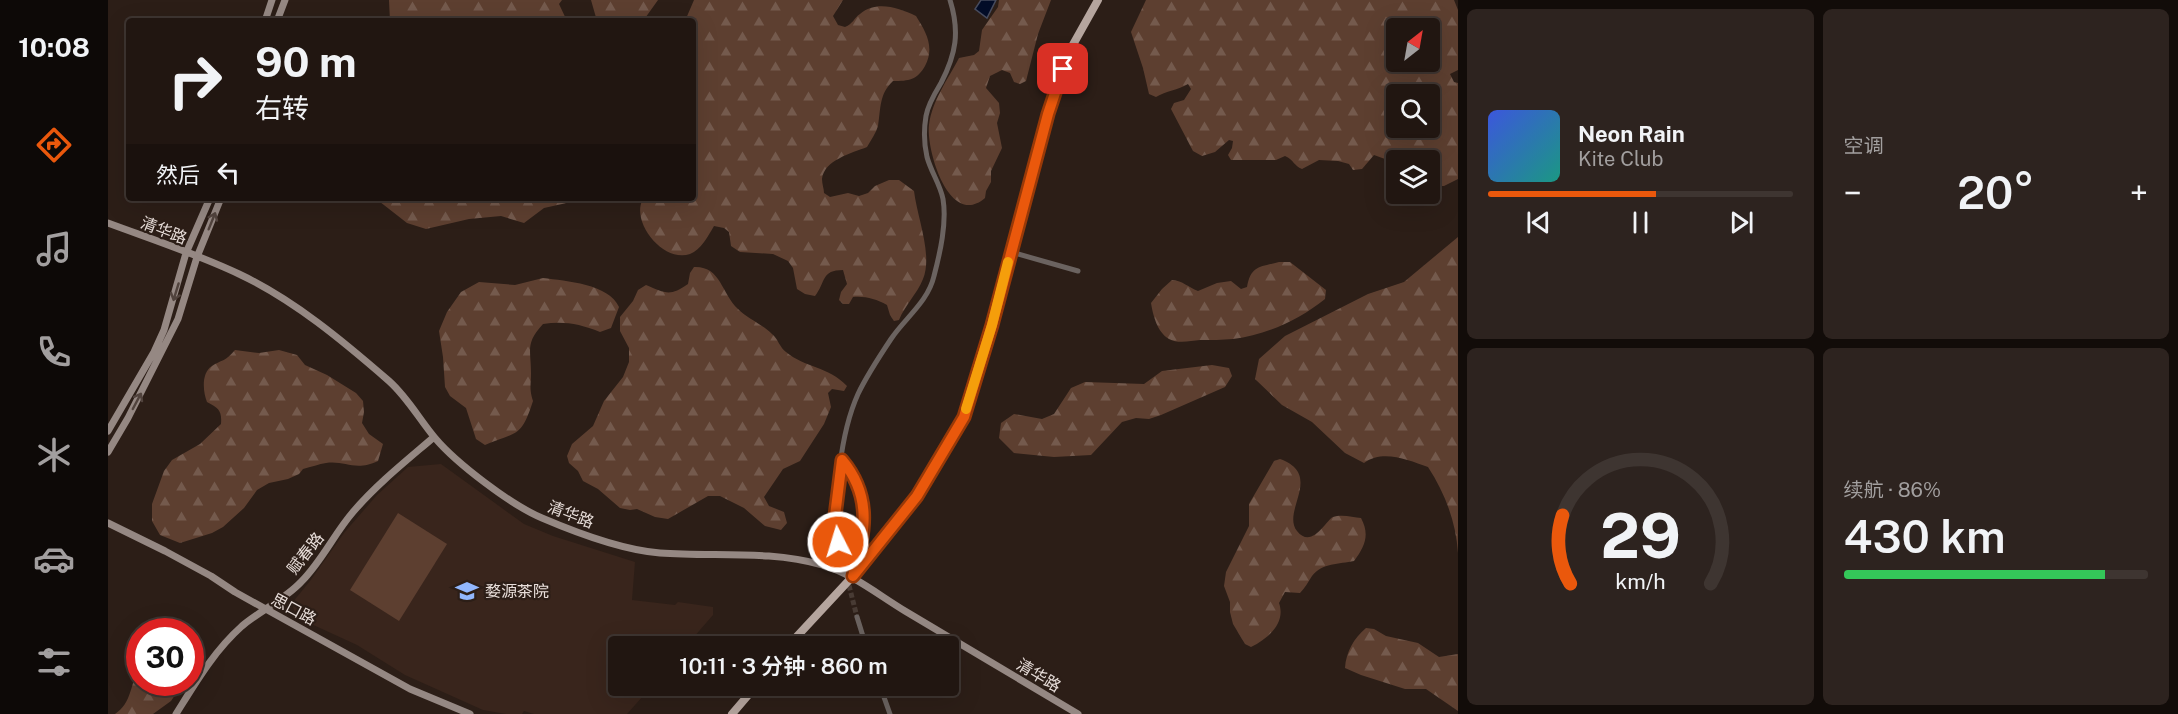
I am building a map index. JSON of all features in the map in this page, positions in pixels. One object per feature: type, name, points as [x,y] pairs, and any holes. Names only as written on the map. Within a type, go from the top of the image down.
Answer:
[{"type":"main road","points":[[266,18],[272,0]]},
{"type":"main road","points":[[279,18],[285,0]]},
{"type":"main road","points":[[797,636],[853,576],[917,496],[964,417],[992,325],[1056,87],[1070,50],[1098,0]]},
{"type":"main road","points":[[108,431],[154,352],[164,330],[186,253],[209,201]]},
{"type":"main road","points":[[108,452],[128,418],[178,319],[197,257],[220,201]]},
{"type":"main road","name":"清华路","points":[[108,223],[238,273],[305,314],[391,383],[415,410],[434,437],[460,464],[540,518],[601,540],[636,549],[659,553],[788,557],[822,565],[853,576],[899,607],[1078,714]]},
{"type":"main road","name":"赋春路","points":[[176,714],[210,660],[244,625],[285,597],[302,581],[336,534],[384,479],[434,437]]},
{"type":"main road","name":"思口路","points":[[108,523],[165,551],[410,689],[470,714]]},
{"type":"main road","points":[[732,714],[747,696]]},
{"type":"street","points":[[838,542],[835,516],[842,460],[845,439],[857,397],[892,338],[926,297],[934,276],[944,218],[943,201],[939,183],[927,157],[924,129],[932,98],[950,65],[956,44],[954,13],[950,0]]},
{"type":"street","points":[[1011,252],[1078,271]]},
{"type":"street","points":[[842,460],[856,479],[863,509],[862,544],[853,576]]},
{"type":"street","points":[[857,617],[863,636]]},
{"type":"street","points":[[883,696],[890,714]]},
{"type":"shaded area","name":"婺源茶院","points":[[441,464],[524,524],[553,536],[635,562],[632,600],[675,605],[678,602],[713,607],[713,615],[695,636],[608,636],[608,696],[643,696],[627,714],[534,714],[524,711],[522,714],[506,714],[483,710],[405,675],[357,645],[296,617],[292,603],[344,533],[377,495],[408,467]]},
{"type":"green space","points":[[389,0],[562,0],[559,4],[566,18],[390,18]]},
{"type":"green space","points":[[591,0],[658,0],[645,18],[596,18]]},
{"type":"green space","points":[[694,0],[843,0],[833,16],[838,25],[845,27],[860,14],[873,7],[895,8],[916,16],[928,40],[929,52],[925,66],[916,77],[893,81],[888,86],[881,102],[877,129],[867,147],[833,162],[824,172],[822,179],[824,193],[830,197],[848,193],[859,196],[889,180],[899,180],[914,191],[925,247],[926,269],[923,279],[899,320],[894,321],[887,305],[871,298],[853,297],[849,304],[843,304],[839,300],[847,284],[843,270],[827,275],[815,296],[805,294],[797,289],[793,268],[788,261],[773,254],[740,252],[731,246],[729,232],[724,228],[714,226],[698,249],[690,254],[670,253],[652,240],[642,220],[640,210],[642,201],[696,201],[696,18],[686,18]]},
{"type":"green space","points":[[999,0],[1051,0],[1038,34],[1026,81],[1020,84],[1014,82],[1010,73],[1002,70],[990,76],[986,88],[999,103],[1000,113],[997,123],[1002,148],[991,171],[991,182],[985,198],[972,205],[961,203],[951,195],[942,182],[931,151],[929,125],[937,99],[959,58],[974,55],[979,51],[982,30],[998,7]]},
{"type":"green space","points":[[1146,0],[1454,0],[1458,10],[1458,70],[1450,74],[1454,82],[1458,83],[1458,179],[1440,186],[1440,150],[1386,150],[1386,159],[1374,155],[1362,169],[1353,170],[1349,164],[1319,160],[1302,169],[1285,156],[1276,160],[1231,160],[1228,155],[1233,141],[1229,140],[1215,152],[1202,156],[1193,151],[1171,109],[1174,103],[1184,100],[1191,89],[1188,84],[1156,97],[1149,94],[1131,32]]},
{"type":"green space","points":[[379,201],[573,201],[544,208],[524,223],[501,216],[469,219],[426,229],[407,223]]},
{"type":"green space","points":[[1458,237],[1458,553],[1449,508],[1428,467],[1387,456],[1364,463],[1345,453],[1312,422],[1282,405],[1255,379],[1259,359],[1285,336],[1368,294],[1404,282]]},
{"type":"green space","points":[[1279,262],[1290,262],[1326,290],[1325,299],[1304,314],[1282,325],[1258,334],[1229,339],[1176,341],[1165,336],[1154,318],[1151,303],[1172,280],[1198,291],[1217,283],[1231,281],[1241,289],[1247,287],[1251,275],[1257,268]]},
{"type":"green space","points":[[694,267],[710,271],[720,282],[732,303],[746,316],[768,330],[786,352],[832,374],[847,386],[844,391],[832,389],[828,393],[831,407],[824,424],[800,461],[783,469],[764,497],[769,506],[784,512],[787,523],[781,530],[765,526],[744,508],[720,496],[708,496],[668,519],[655,517],[637,509],[620,508],[598,489],[583,481],[578,471],[569,463],[567,456],[572,444],[593,426],[604,401],[623,377],[629,362],[629,348],[620,331],[620,317],[633,301],[638,290],[646,285],[663,292],[677,291],[688,284]]},
{"type":"green space","points":[[543,278],[575,282],[597,289],[614,299],[619,307],[611,328],[600,332],[572,324],[543,324],[530,347],[533,401],[525,422],[512,435],[485,445],[476,439],[466,408],[450,396],[445,387],[439,331],[447,312],[461,292],[479,282],[515,285]]},
{"type":"green space","points":[[235,350],[259,353],[279,350],[297,355],[305,365],[327,375],[356,393],[363,401],[362,423],[369,434],[383,444],[378,461],[370,464],[356,466],[323,463],[303,469],[299,474],[288,479],[269,483],[257,490],[244,508],[223,527],[180,543],[160,535],[152,521],[152,504],[164,471],[172,460],[200,444],[221,424],[219,410],[207,402],[204,388],[205,378],[208,369]]},
{"type":"green space","points":[[1212,365],[1229,368],[1232,376],[1225,387],[1161,415],[1149,419],[1136,418],[1122,422],[1091,455],[1054,457],[1014,453],[999,438],[1001,423],[1014,414],[1042,419],[1054,414],[1071,388],[1085,382],[1144,384],[1162,371]]},
{"type":"green space","points":[[1280,459],[1293,466],[1299,474],[1299,494],[1293,523],[1297,531],[1303,536],[1313,536],[1333,517],[1351,516],[1361,518],[1366,535],[1354,561],[1321,569],[1312,576],[1300,593],[1285,592],[1279,603],[1281,610],[1278,623],[1270,634],[1251,647],[1245,644],[1233,624],[1230,602],[1224,586],[1226,572],[1249,526],[1249,504],[1274,461]]},
{"type":"green space","points":[[398,513],[447,544],[399,621],[350,590]]},
{"type":"green space","points":[[1366,628],[1374,629],[1386,636],[1418,643],[1439,657],[1458,654],[1458,711],[1426,689],[1405,689],[1345,668],[1351,646]]},
{"type":"green space","points":[[129,696],[174,696],[153,714],[115,714],[121,710]]},
{"type":"water","points":[[981,0],[996,0],[987,18],[975,9]]},
{"type":"tunnel","points":[[838,542],[857,617]]},
{"type":"slow traffic","points":[[966,409],[992,325],[1008,262]]},
{"type":"place","name":"婺源茶院","points":[[467,591]]},
{"type":"route","points":[[838,542],[835,516],[842,460],[856,479],[863,509],[864,534],[853,576],[917,496],[964,417],[992,325],[1048,114],[1063,69]]}]
